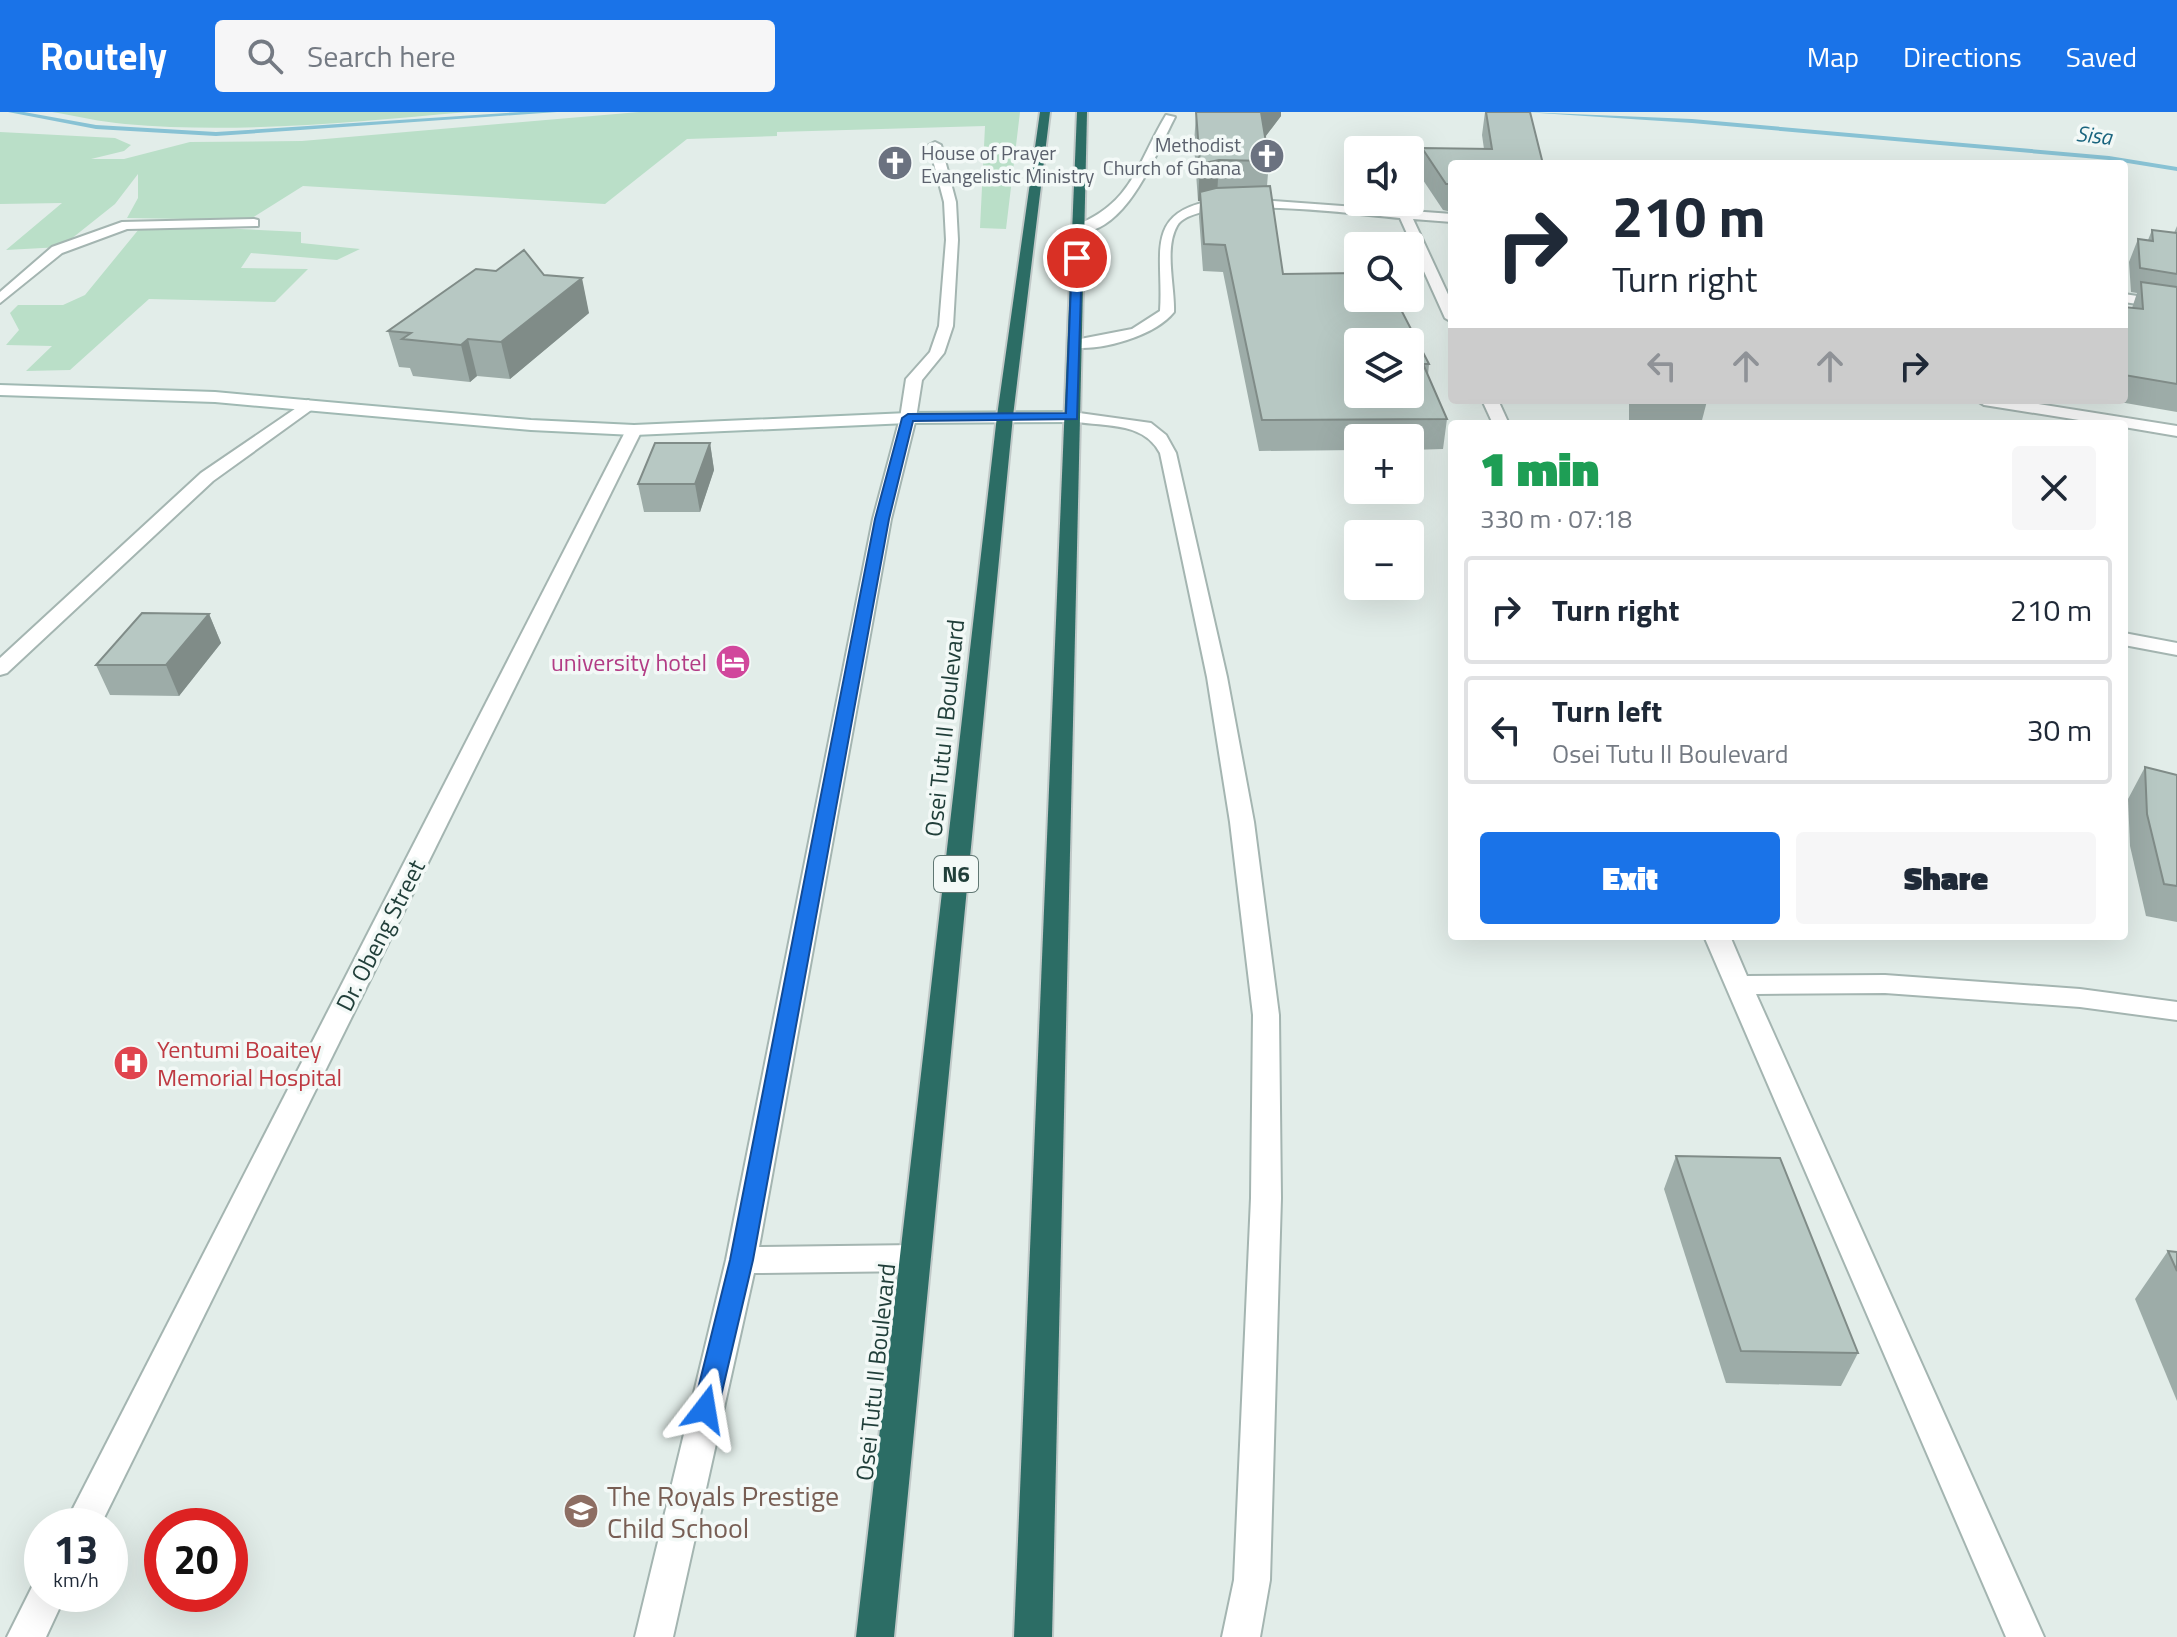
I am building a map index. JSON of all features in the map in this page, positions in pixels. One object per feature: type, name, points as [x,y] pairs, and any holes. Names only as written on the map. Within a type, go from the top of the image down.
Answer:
[{"type":"highway","name":"Osei Tutu II Boulevard","points":[[875,1637],[1005,416],[1045,112]]},
{"type":"highway","points":[[1033,1637],[1082,112]]},
{"type":"street","points":[[1078,229],[1103,219],[1124,202],[1170,117]]},
{"type":"street","points":[[654,1637],[741,1260],[882,519],[908,418],[914,379],[937,353],[946,326],[952,240],[950,202],[935,145]]},
{"type":"street","points":[[1075,344],[1135,333],[1157,325],[1167,312],[1166,240],[1173,219],[1187,210],[1234,203],[1344,210]]},
{"type":"street","points":[[1405,216],[1448,309]]},
{"type":"street","points":[[1421,216],[1448,218]]},
{"type":"street","points":[[0,299],[57,250],[115,228],[173,223],[254,223]]},
{"type":"street","points":[[2128,299],[2177,306]]},
{"type":"street","points":[[0,390],[116,392],[531,425],[634,430],[908,418],[1072,417],[1145,426],[1160,438],[1168,453],[1217,677],[1242,822],[1266,1015],[1267,1130],[1252,1580],[1241,1637]]},
{"type":"street","points":[[2009,404],[2109,420]]},
{"type":"street","points":[[0,669],[207,477],[308,405]]},
{"type":"street","points":[[2128,423],[2177,431]]},
{"type":"street","name":"Dr. Obeng Street","points":[[91,1508],[634,430]]},
{"type":"street","points":[[2128,640],[2177,649]]},
{"type":"street","points":[[1719,940],[2025,1637]]},
{"type":"street","points":[[1736,985],[1885,984],[2080,998],[2177,1011]]},
{"type":"street","points":[[741,1260],[916,1258]]},
{"type":"street","points":[[26,1637],[39,1612]]},
{"type":"green space","points":[[52,112],[468,112],[296,126],[211,128],[125,124]]},
{"type":"green space","points":[[639,112],[1020,112],[1006,229],[980,228],[985,126],[777,132],[777,136],[687,139],[605,204],[303,186],[249,220],[127,218],[138,198],[138,174],[115,204],[61,247],[6,250],[62,203],[0,204],[0,132],[115,138],[131,145],[124,151],[91,159],[124,159],[190,142],[302,141]]},
{"type":"green space","points":[[198,227],[301,232],[301,243],[360,249],[337,260],[251,253],[241,268],[308,269],[275,302],[149,299],[70,370],[26,371],[52,346],[6,345],[19,330],[10,313],[18,305],[63,305],[85,295],[139,229]]},
{"type":"building","points":[[1196,112],[1261,112],[1269,161],[1219,160],[1200,164]]},
{"type":"building","points":[[1486,112],[1530,112],[1542,160],[1448,160],[1446,184],[1424,148],[1492,149]]},
{"type":"building","points":[[1270,186],[1283,274],[1344,273],[1344,312],[1402,312],[1410,328],[1344,328],[1344,408],[1424,408],[1424,366],[1447,419],[1262,420],[1225,245],[1204,244],[1200,192],[1216,188]]},
{"type":"building","points":[[2152,230],[2177,233],[2177,274],[2140,268],[2138,239],[2153,241]]},
{"type":"building","points":[[524,250],[544,275],[582,278],[501,342],[468,339],[461,345],[402,339],[411,333],[388,331],[476,269],[496,271]]},
{"type":"building","points":[[2141,282],[2177,287],[2177,384],[2128,376],[2128,307],[2143,309]]},
{"type":"building","points":[[655,443],[710,443],[695,484],[638,484]]},
{"type":"building","points":[[142,613],[209,614],[166,665],[96,665]]},
{"type":"building","points":[[2145,767],[2177,775],[2177,886],[2164,884],[2147,814]]},
{"type":"building","points":[[1676,1156],[1780,1158],[1858,1353],[1741,1351]]},
{"type":"building","points":[[2168,1251],[2177,1252],[2177,1271]]},
{"type":"waterway","name":"Sisa","points":[[12,112],[96,127],[216,134],[553,112]]},
{"type":"waterway","name":"Sisa","points":[[1527,112],[1692,121],[2121,160]]},
{"type":"waterway","name":"Sisa","points":[[2128,161],[2177,169]]},
{"type":"place","name":"Methodist Church of Ghana","points":[[1267,156]]},
{"type":"place","name":"House of Prayer Evangelistic Ministry","points":[[895,163]]},
{"type":"place","name":"university hotel","points":[[733,662]]},
{"type":"place","name":"Yentumi Boaitey Memorial Hospital","points":[[131,1063]]},
{"type":"place","name":"The Royals Prestige Child School","points":[[581,1511]]},
{"type":"route","points":[[705,1409],[741,1260],[882,519],[908,418],[1072,417],[1077,258]]}]
